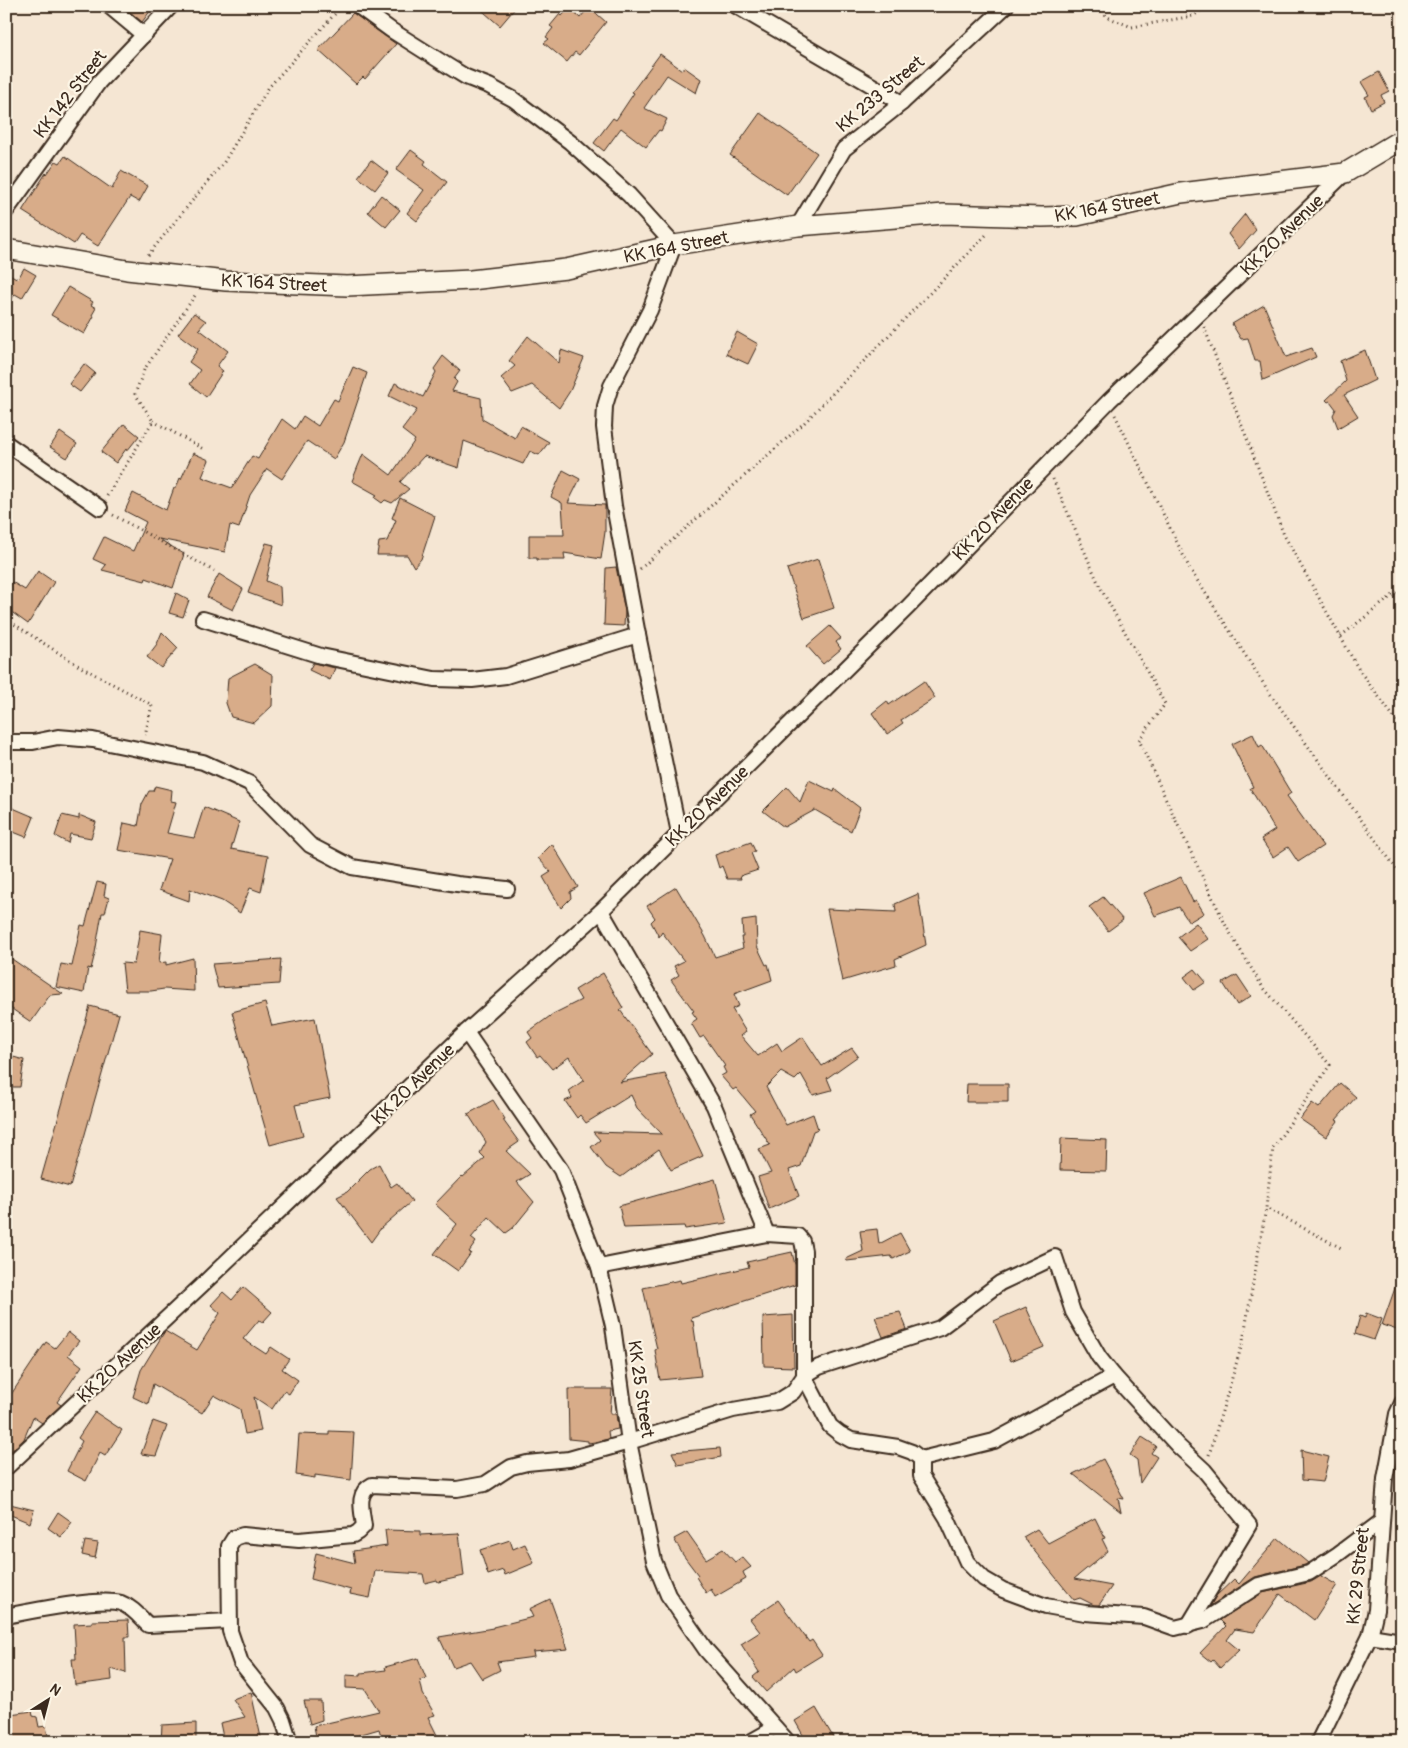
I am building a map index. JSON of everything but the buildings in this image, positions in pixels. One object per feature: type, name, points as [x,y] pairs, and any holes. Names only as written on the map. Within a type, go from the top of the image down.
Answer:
[{"type":"main road","name":"KK 20 Avenue","points":[[1345,173],[1402,139]]},
{"type":"main road","name":"KK 164 Street","points":[[6,249],[135,271],[226,281],[347,286],[470,280],[566,269],[674,246],[798,226],[944,214],[1042,218],[1077,216],[1181,193],[1345,173]]},
{"type":"street","points":[[109,6],[144,35]]},
{"type":"street","name":"KK 142 Street","points":[[6,211],[99,82],[171,6]]},
{"type":"street","points":[[358,6],[391,30],[466,77],[489,86],[513,99],[570,142],[629,195],[674,246],[650,310],[611,386],[605,406],[604,428],[614,506],[638,635],[679,833]]},
{"type":"street","points":[[736,6],[902,103]]},
{"type":"street","name":"KK 233 Street","points":[[798,226],[844,148],[902,103],[1006,6]]},
{"type":"street","name":"KK 20 Avenue","points":[[6,1468],[195,1292],[466,1032],[601,910],[908,607],[1108,401],[1200,315],[1345,173]]},
{"type":"street","points":[[6,443],[100,508]]},
{"type":"street","points":[[203,619],[321,656],[434,679],[472,680],[506,676],[638,635]]},
{"type":"street","points":[[6,742],[32,742],[58,738],[93,740],[203,762],[249,783],[310,845],[352,867],[456,884],[507,889]]},
{"type":"street","points":[[601,910],[714,1106],[767,1234]]},
{"type":"street","name":"KK 25 Street","points":[[466,1032],[561,1170],[599,1267],[614,1326],[629,1442],[654,1561],[668,1595],[706,1650],[788,1742]]},
{"type":"street","points":[[599,1267],[767,1234],[798,1236],[802,1241],[804,1251],[804,1376],[830,1426],[851,1440],[898,1446],[912,1452],[921,1459]]},
{"type":"street","points":[[290,1742],[284,1720],[277,1708],[241,1663],[230,1631],[228,1546],[234,1538],[243,1535],[299,1540],[353,1535],[364,1526],[361,1495],[366,1488],[372,1485],[456,1489],[485,1484],[511,1467],[527,1463],[569,1459],[733,1410],[777,1402],[793,1392],[804,1376],[819,1367],[940,1328],[1000,1283],[1055,1257],[1073,1312],[1099,1357],[1178,1446],[1204,1470],[1249,1525],[1188,1626]]},
{"type":"street","points":[[921,1459],[994,1441],[1114,1376]]},
{"type":"street","name":"KK 29 Street","points":[[1318,1742],[1370,1636],[1376,1610],[1385,1479],[1397,1414],[1402,1404]]},
{"type":"street","points":[[921,1459],[921,1476],[947,1518],[967,1562],[984,1579],[1003,1590],[1046,1606],[1085,1613],[1144,1617],[1175,1628],[1203,1621],[1259,1585],[1310,1573],[1382,1520]]},
{"type":"street","points":[[6,1616],[102,1602],[121,1604],[133,1611],[148,1624],[229,1621]]},
{"type":"street","points":[[1370,1636],[1402,1641]]},
{"type":"street","points":[[750,1742],[775,1728]]},
{"type":"path","points":[[135,271],[224,162],[270,87],[342,6]]},
{"type":"path","points":[[1100,6],[1107,17],[1132,27],[1193,16],[1208,6]]},
{"type":"path","points":[[628,580],[804,423],[1004,216]]},
{"type":"path","points":[[205,450],[153,421],[135,394],[144,370],[207,279]]},
{"type":"path","points":[[1200,315],[1284,535],[1359,670],[1402,728]]},
{"type":"path","points":[[1108,401],[1190,569],[1269,692],[1398,871]]},
{"type":"path","points":[[153,421],[100,508],[214,571]]},
{"type":"path","points":[[1046,465],[1100,587],[1165,704],[1139,740],[1176,821],[1227,928],[1262,986],[1330,1065],[1273,1148],[1266,1208],[1243,1341],[1204,1470]]},
{"type":"path","points":[[1341,636],[1402,588]]},
{"type":"path","points":[[6,620],[79,666],[152,705],[141,750]]},
{"type":"path","points":[[1266,1208],[1343,1249]]}]
